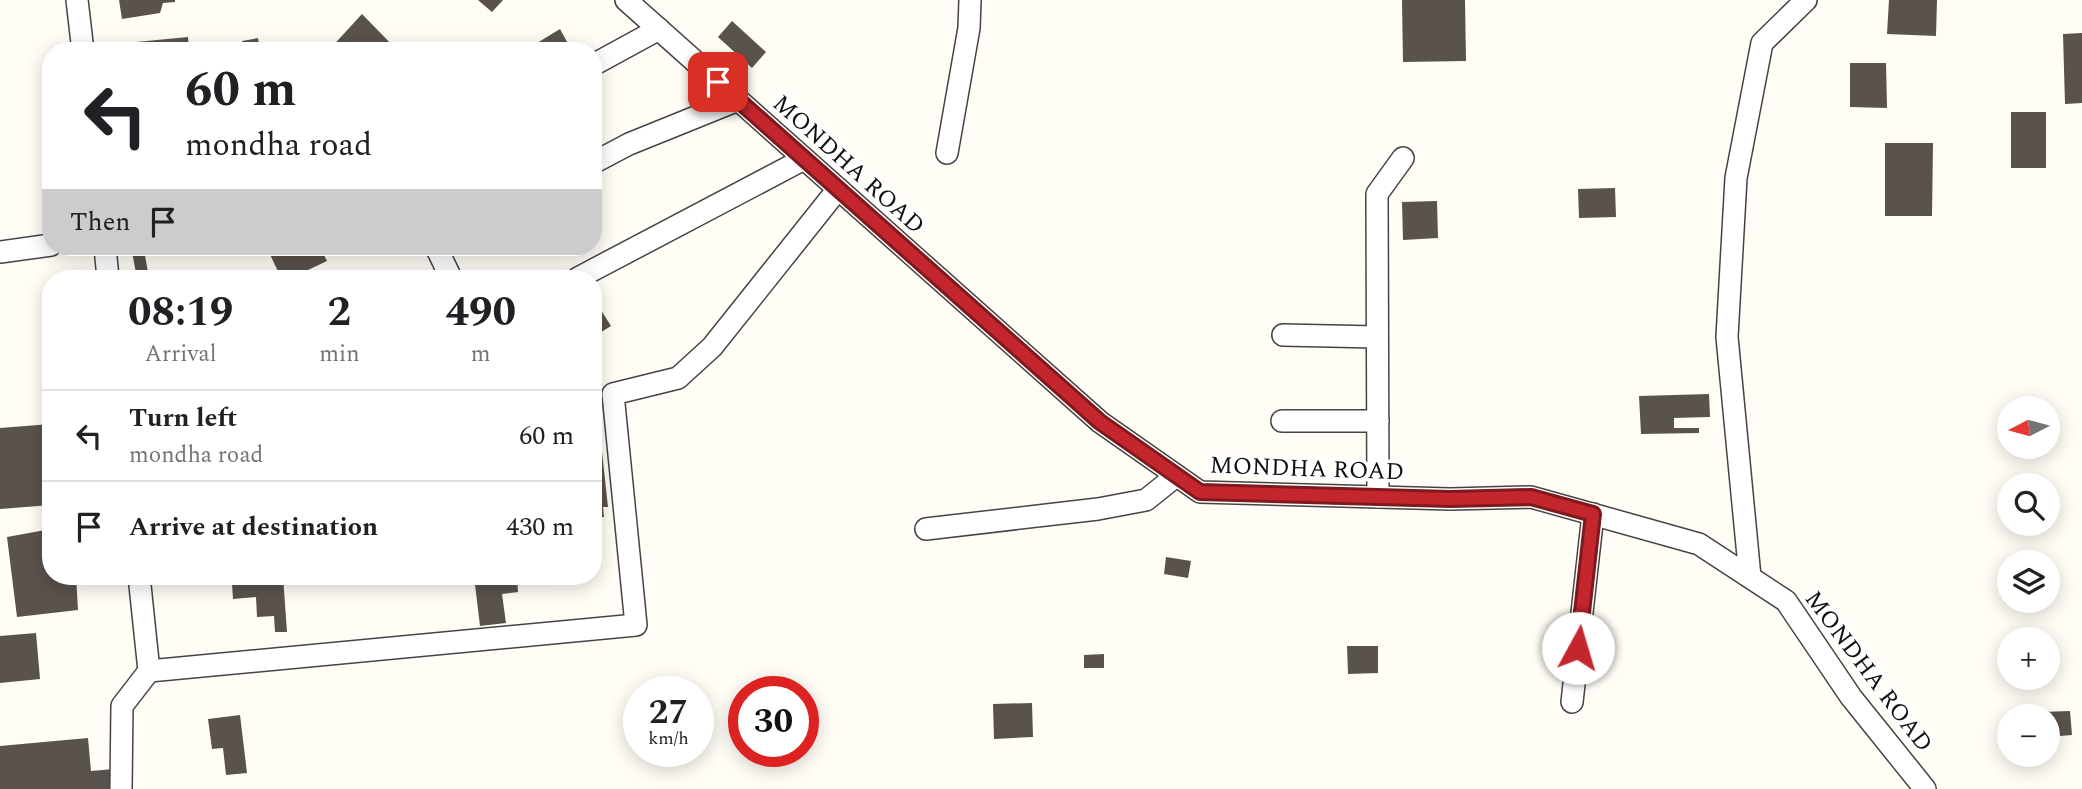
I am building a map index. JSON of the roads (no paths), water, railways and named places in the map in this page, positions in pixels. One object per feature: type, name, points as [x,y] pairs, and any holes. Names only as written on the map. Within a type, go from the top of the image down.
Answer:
[{"type":"street","points":[[77,0],[82,42]]},
{"type":"street","points":[[947,153],[970,28],[970,0]]},
{"type":"street","points":[[1750,577],[1727,337],[1736,178],[1762,43],[1806,0]]},
{"type":"street","name":"MONDHA ROAD","points":[[634,2],[659,29],[1100,422],[1200,492],[1378,497],[1531,497],[1699,544],[1786,601],[1851,697],[1925,789]]},
{"type":"street","points":[[602,60],[659,29]]},
{"type":"street","points":[[602,158],[629,144],[738,100]]},
{"type":"street","points":[[1378,497],[1377,194],[1403,158]]},
{"type":"street","points":[[593,270],[804,159]]},
{"type":"street","points":[[149,671],[636,625],[603,395],[678,378],[712,347],[838,189]]},
{"type":"street","points":[[0,252],[42,246]]},
{"type":"street","points":[[1283,335],[1377,337]]},
{"type":"street","points":[[1282,421],[1378,421]]},
{"type":"street","points":[[926,529],[1098,509],[1146,500],[1176,476]]},
{"type":"street","points":[[1572,702],[1593,514]]},
{"type":"street","points":[[121,789],[122,706],[149,671],[140,585]]}]
